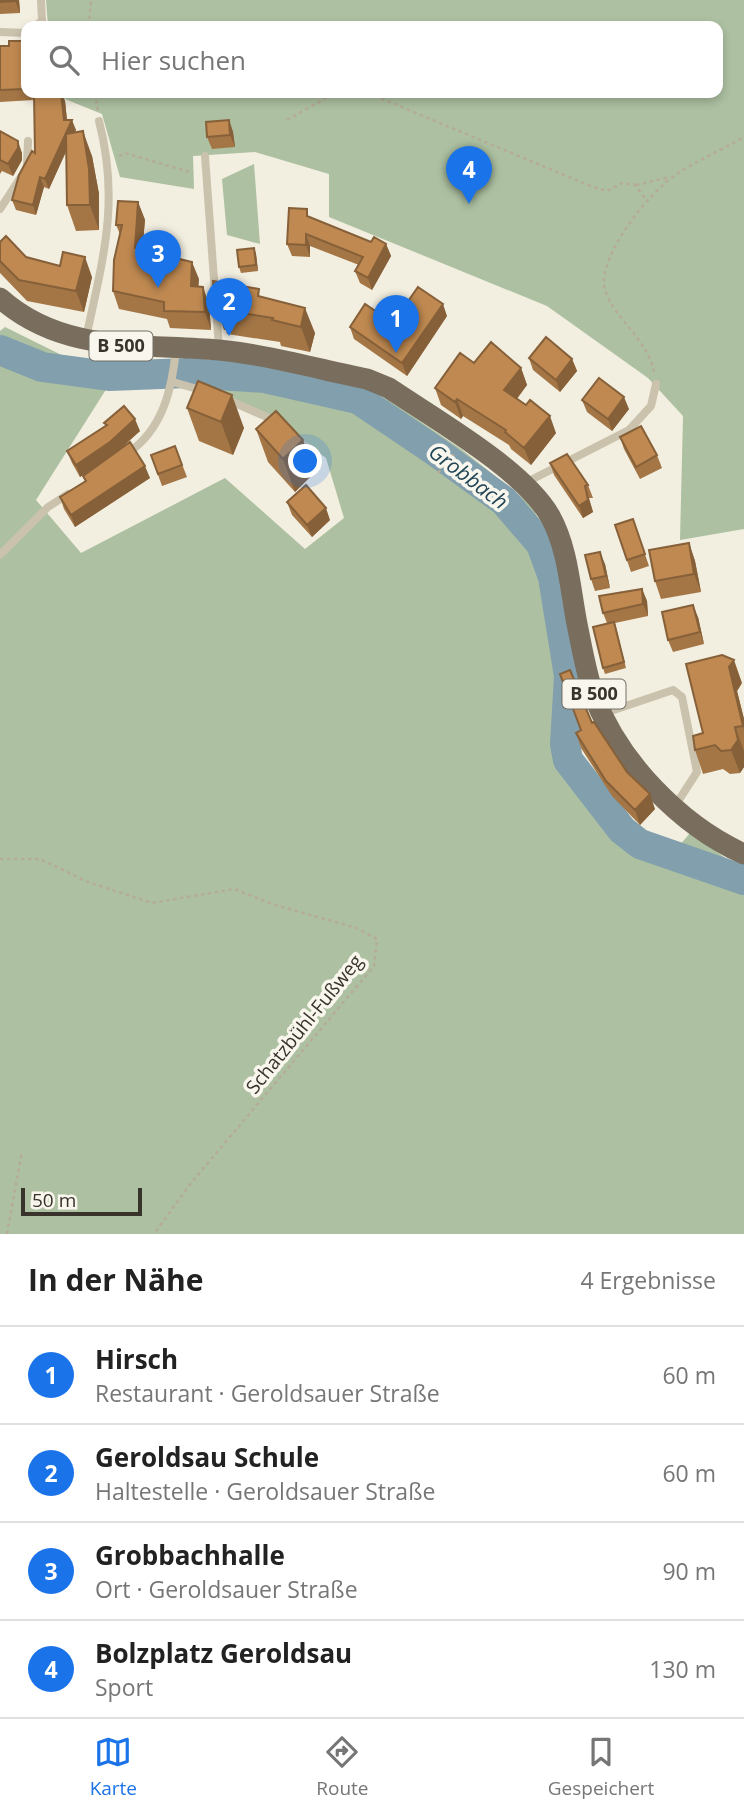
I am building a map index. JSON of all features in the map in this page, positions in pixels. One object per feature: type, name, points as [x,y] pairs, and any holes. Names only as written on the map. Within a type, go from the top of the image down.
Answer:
[{"type":"main road","name":"B 500","points":[[0,298],[48,328],[85,341],[176,355],[219,351],[379,383],[524,483],[543,505],[560,540],[588,676],[602,714],[620,746],[675,807],[706,834],[744,854]]},
{"type":"lane","points":[[41,0],[41,21]]},
{"type":"lane","points":[[0,32],[21,33]]},
{"type":"lane","points":[[85,341],[106,247],[111,199],[109,160],[99,121]]},
{"type":"lane","points":[[0,209],[29,162],[28,141]]},
{"type":"lane","points":[[205,156],[219,351]]},
{"type":"lane","points":[[119,460],[139,445],[160,416],[173,382],[176,355]]},
{"type":"lane","points":[[173,382],[209,393]]},
{"type":"lane","points":[[524,483],[629,430],[650,406],[656,384]]},
{"type":"lane","points":[[221,397],[276,421],[285,428]]},
{"type":"lane","points":[[294,436],[311,451]]},
{"type":"lane","points":[[0,555],[48,506],[78,488]]},
{"type":"lane","points":[[602,714],[673,690],[682,697],[697,772],[675,807]]},
{"type":"path","points":[[89,21],[91,0]]},
{"type":"path","points":[[96,98],[99,121]]},
{"type":"path","points":[[288,120],[326,98]]},
{"type":"path","points":[[381,98],[607,191],[622,184],[635,185],[674,176]]},
{"type":"path","points":[[656,384],[654,368],[643,345],[606,292],[603,272],[618,242],[647,201],[674,176],[744,137]]},
{"type":"path","points":[[109,160],[125,153],[193,173],[206,169]]},
{"type":"path","points":[[635,185],[647,201]]},
{"type":"path","points":[[438,473],[453,455]]},
{"type":"path","name":"Schatzbühl-Fußweg","points":[[0,859],[40,859],[88,881],[152,902],[234,889],[275,905],[357,928],[377,939],[374,966],[191,1183],[154,1234]]},
{"type":"path","points":[[7,1234],[22,1151]]},
{"type":"green space","points":[[46,0],[744,0],[744,529],[680,540],[683,416],[648,378],[547,306],[329,217],[329,174],[255,152],[193,156],[194,189],[120,177],[102,114],[65,99],[54,98],[723,98],[723,21],[48,21]]},
{"type":"green space","points":[[254,164],[260,244],[227,235],[222,179]]},
{"type":"green space","points":[[5,327],[112,380],[36,500],[81,553],[225,478],[305,549],[344,518],[326,458],[276,421],[221,397],[227,379],[311,391],[371,388],[461,449],[532,505],[551,548],[575,683],[570,712],[573,756],[638,837],[674,852],[690,833],[744,871],[744,1234],[0,1234],[0,331]]},
{"type":"building","points":[[9,41],[21,41],[21,89],[0,90],[0,46],[9,46]]},
{"type":"building","points":[[34,98],[62,98],[64,120],[72,120],[45,179],[40,177],[33,205],[12,200],[19,175],[32,151],[35,153]]},
{"type":"building","points":[[229,120],[230,135],[207,137],[206,122]]},
{"type":"building","points":[[0,131],[18,141],[18,148],[8,164],[0,160]]},
{"type":"building","points":[[83,131],[89,169],[90,205],[67,205],[66,134]]},
{"type":"building","points":[[118,201],[138,202],[135,248],[192,262],[191,286],[203,287],[205,312],[164,311],[164,302],[113,291],[114,260],[122,225],[116,225]]},
{"type":"building","points":[[289,208],[307,209],[307,216],[371,242],[374,237],[386,244],[368,278],[355,271],[363,257],[306,234],[306,245],[287,244]]},
{"type":"building","points":[[6,236],[26,257],[60,266],[63,252],[85,257],[76,291],[19,280],[0,261],[0,242]]},
{"type":"building","points":[[254,248],[256,265],[239,267],[237,250]]},
{"type":"building","points":[[213,281],[259,289],[258,296],[305,308],[301,327],[272,320],[273,318],[218,309],[219,305],[215,305]]},
{"type":"building","points":[[418,287],[443,304],[402,363],[350,327],[365,304],[393,323]]},
{"type":"building","points":[[546,337],[572,359],[556,380],[529,358]]},
{"type":"building","points":[[491,342],[521,368],[504,390],[526,405],[530,400],[550,416],[524,448],[505,432],[506,430],[435,388],[460,353],[474,363]]},
{"type":"building","points":[[599,378],[624,397],[608,419],[582,400]]},
{"type":"building","points":[[198,381],[232,395],[221,422],[187,408]]},
{"type":"building","points":[[124,406],[135,419],[110,442],[76,465],[67,451],[107,425],[104,423]]},
{"type":"building","points":[[276,411],[303,440],[283,459],[256,429]]},
{"type":"building","points":[[641,426],[657,455],[636,467],[620,437]]},
{"type":"building","points":[[130,442],[145,466],[71,515],[60,497],[86,481],[83,476]]},
{"type":"building","points":[[175,446],[182,465],[158,474],[151,455]]},
{"type":"building","points":[[567,454],[588,485],[585,486],[588,500],[579,506],[550,463]]},
{"type":"building","points":[[306,485],[326,508],[307,525],[287,502]]},
{"type":"building","points":[[633,519],[645,554],[627,560],[615,525]]},
{"type":"building","points":[[689,543],[694,574],[655,581],[649,550]]},
{"type":"building","points":[[600,552],[606,576],[591,579],[585,555]]},
{"type":"building","points":[[642,589],[643,604],[603,613],[599,596]]},
{"type":"building","points":[[693,605],[700,632],[668,640],[662,612]]},
{"type":"building","points":[[614,622],[624,662],[603,668],[593,627]]},
{"type":"building","points":[[722,655],[734,660],[729,667],[743,726],[735,727],[738,740],[731,750],[721,751],[715,745],[695,750],[693,736],[703,733],[686,664]]},
{"type":"building","points":[[570,670],[592,723],[594,722],[627,772],[650,794],[635,810],[606,781],[576,733],[581,730],[560,674]]},
{"type":"waterway","name":"Grobbach","points":[[0,350],[42,367],[109,376],[187,373],[265,378],[358,399],[435,451],[504,501],[541,544],[553,577],[569,676],[565,744],[568,760],[622,830],[640,844],[744,880]]},
{"type":"place","name":"Bolzplatz Geroldsau","points":[[469,204]]},
{"type":"place","name":"Grobbachhalle","points":[[158,288]]},
{"type":"place","name":"Geroldsau Schule","points":[[229,336]]},
{"type":"place","name":"Hirsch","points":[[396,353]]}]
